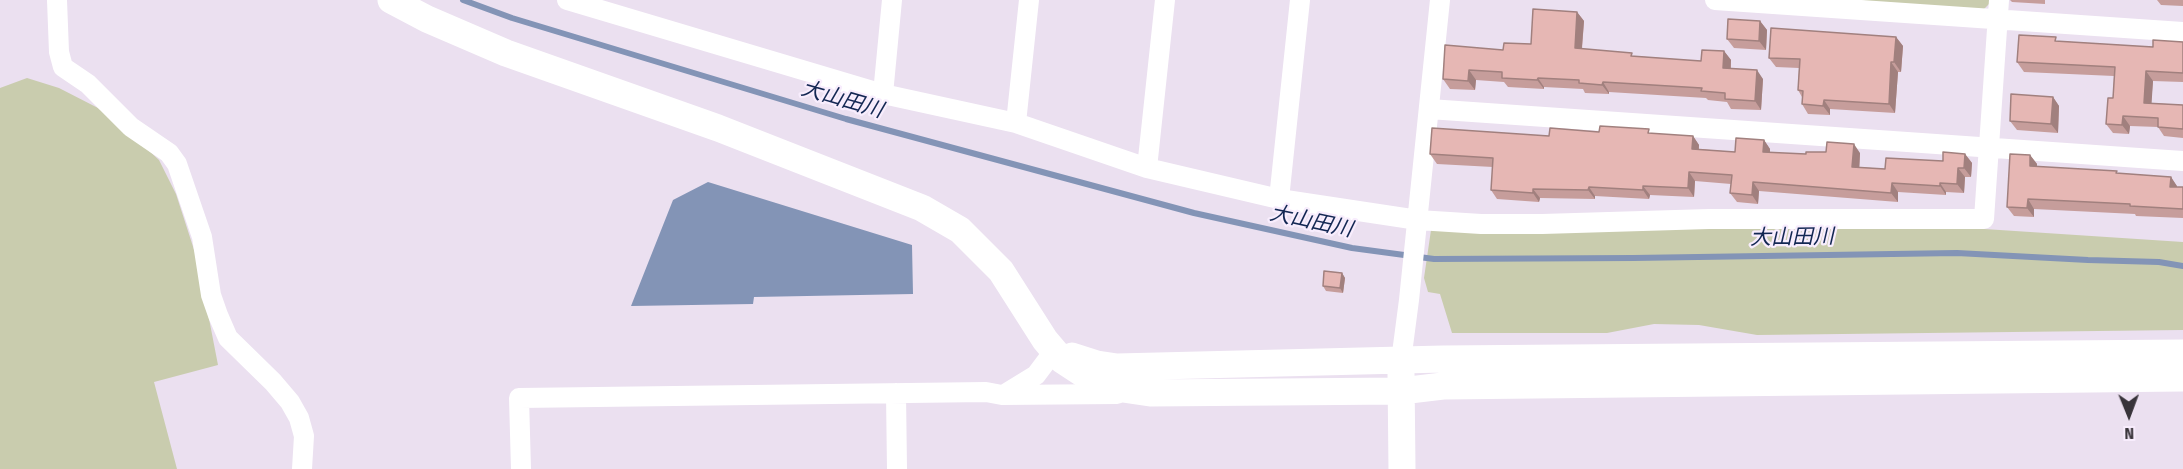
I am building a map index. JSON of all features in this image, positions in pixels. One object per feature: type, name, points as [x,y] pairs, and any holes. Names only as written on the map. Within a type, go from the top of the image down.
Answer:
[{"type":"street","points":[[57,0],[59,52],[63,67],[88,84],[131,127],[169,153],[177,164],[202,237],[211,295],[218,315],[228,339],[273,382],[290,402],[299,418],[304,436],[302,469]]},
{"type":"street","points":[[391,0],[427,19],[506,53],[718,128],[922,208],[960,230],[987,255],[1001,271],[1050,346],[1062,360],[1094,381],[1116,388],[1150,393]]},
{"type":"street","points":[[567,0],[883,94],[1016,123],[1147,168],[1279,199],[1418,220],[1481,224],[1709,219],[1984,219],[1999,9]]},
{"type":"street","points":[[883,94],[892,0]]},
{"type":"street","points":[[1016,123],[1029,0]]},
{"type":"street","points":[[1147,168],[1165,0]]},
{"type":"street","points":[[1279,199],[1300,0]]},
{"type":"street","points":[[1402,469],[1401,360],[1418,220],[1440,0]]},
{"type":"street","points":[[1715,0],[1999,9],[2183,32]]},
{"type":"street","points":[[1429,109],[2183,161]]},
{"type":"street","points":[[1050,346],[1097,364],[1117,367],[1401,360],[2183,353]]},
{"type":"street","points":[[1002,395],[1036,375],[1050,346]]},
{"type":"street","points":[[520,469],[519,398],[986,392],[1002,395],[1401,391],[1443,386],[2183,378]]},
{"type":"street","points":[[896,393],[897,469]]},
{"type":"green space","points":[[1852,0],[1989,0],[1989,4],[1983,10]]},
{"type":"green space","points":[[27,78],[59,88],[98,108],[159,160],[176,194],[198,262],[218,365],[154,382],[177,469],[0,469],[0,88]]},
{"type":"green space","points":[[1954,227],[2183,242],[2183,330],[1757,335],[1699,325],[1654,324],[1607,333],[1452,333],[1440,294],[1428,292],[1424,278],[1431,230]]},
{"type":"water","points":[[708,182],[912,245],[913,294],[754,297],[753,304],[631,306],[673,200]]},
{"type":"building","points":[[1533,9],[1577,12],[1575,48],[1632,53],[1631,56],[1701,61],[1702,50],[1724,51],[1723,68],[1757,70],[1755,101],[1725,99],[1725,93],[1701,91],[1702,88],[1603,82],[1602,85],[1579,83],[1579,80],[1502,78],[1502,72],[1469,70],[1468,81],[1443,79],[1445,45],[1503,50],[1504,43],[1531,44]]},
{"type":"building","points":[[1728,19],[1760,21],[1759,41],[1727,39]]},
{"type":"building","points":[[1771,28],[1896,37],[1894,62],[1891,62],[1889,104],[1824,100],[1823,106],[1802,104],[1803,91],[1798,90],[1800,59],[1769,58]]},
{"type":"building","points":[[2019,35],[2056,37],[2055,41],[2153,47],[2153,40],[2183,42],[2183,73],[2146,71],[2144,103],[2183,105],[2183,129],[2158,127],[2158,118],[2123,116],[2122,125],[2106,124],[2108,98],[2113,98],[2115,67],[2017,62]]},
{"type":"building","points":[[2011,94],[2053,97],[2051,124],[2010,121]]},
{"type":"building","points":[[1600,126],[1649,129],[1648,133],[1693,136],[1692,149],[1735,152],[1736,138],[1764,140],[1763,152],[1806,154],[1806,152],[1826,152],[1827,142],[1854,144],[1852,167],[1885,169],[1886,158],[1943,161],[1943,152],[1965,154],[1964,168],[1958,168],[1957,184],[1940,183],[1940,186],[1892,183],[1891,193],[1753,182],[1752,195],[1730,193],[1732,175],[1689,172],[1688,188],[1643,186],[1643,190],[1589,187],[1588,190],[1533,189],[1533,193],[1491,190],[1493,158],[1430,154],[1432,128],[1549,136],[1550,128],[1599,132]]},
{"type":"building","points":[[2010,154],[2030,155],[2030,166],[2171,177],[2170,187],[2183,187],[2183,209],[2028,199],[2027,208],[2007,207]]},
{"type":"building","points":[[1324,271],[1342,273],[1340,288],[1323,286]]},
{"type":"waterway","name":"大山田川","points":[[463,0],[512,18],[846,119],[1194,213],[1352,248],[1434,259],[1957,253],[2159,262],[2183,266]]}]
